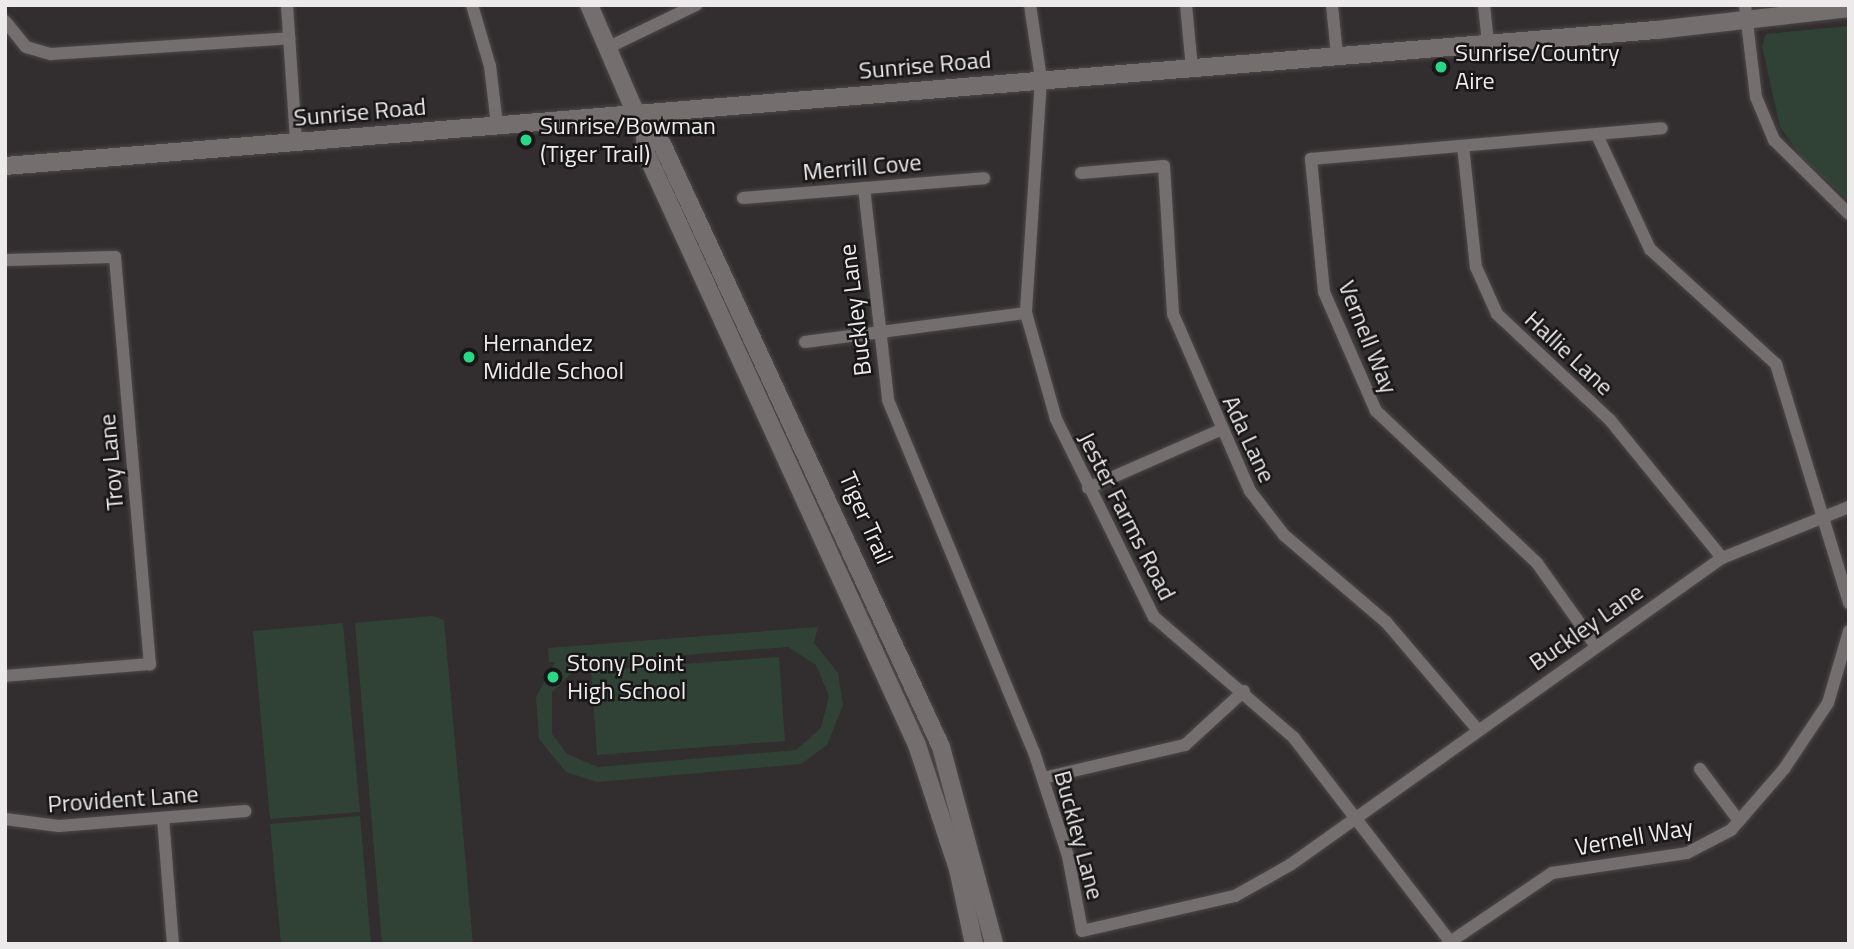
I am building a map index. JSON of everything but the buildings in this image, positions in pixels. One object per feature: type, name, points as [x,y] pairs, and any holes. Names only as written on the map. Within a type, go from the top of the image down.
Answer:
[{"type":"street","points":[[287,5],[296,142]]},
{"type":"street","points":[[472,5],[490,66],[498,125]]},
{"type":"street","name":"Tiger Trail","points":[[589,5],[637,114],[645,135],[646,153],[710,298],[917,745],[958,869],[974,944]]},
{"type":"street","points":[[609,47],[696,5]]},
{"type":"street","name":"Jester Farms Road","points":[[1030,5],[1041,79],[1026,313],[1042,381],[1088,488],[1154,617],[1244,691],[1294,738],[1449,943]]},
{"type":"street","points":[[1186,5],[1192,68]]},
{"type":"street","points":[[1332,5],[1338,55]]},
{"type":"street","points":[[1484,5],[1488,43]]},
{"type":"street","name":"Sunrise Road","points":[[5,166],[1488,43],[1746,12],[1847,8]]},
{"type":"street","points":[[1746,12],[1756,97],[1774,140],[1849,214]]},
{"type":"street","points":[[5,21],[26,47],[51,54],[289,38]]},
{"type":"street","name":"Vernell Way","points":[[1595,645],[1537,563],[1376,411],[1324,292],[1311,159],[1662,128]]},
{"type":"street","name":"Tiger Trail","points":[[645,135],[662,144],[935,734],[963,811],[994,944]]},
{"type":"street","points":[[1597,135],[1650,248],[1776,364],[1824,513],[1849,603]]},
{"type":"street","name":"Hallie Lane","points":[[1463,146],[1476,267],[1497,314],[1618,429],[1722,558]]},
{"type":"street","name":"Ada Lane","points":[[1081,173],[1164,166],[1173,314],[1220,430],[1269,520],[1387,622],[1477,729]]},
{"type":"street","name":"Merrill Cove","points":[[743,198],[984,178]]},
{"type":"street","name":"Buckley Lane","points":[[864,188],[876,328],[902,446],[1043,778],[1068,856],[1082,931],[1235,896],[1356,817],[1595,645],[1722,558],[1824,513],[1849,507]]},
{"type":"street","name":"Troy Lane","points":[[5,260],[115,257],[150,664],[5,676]]},
{"type":"street","points":[[805,342],[876,328],[1026,313]]},
{"type":"street","points":[[1088,488],[1220,430]]},
{"type":"street","name":"Vernell Way","points":[[1449,943],[1552,873],[1687,853],[1739,821],[1828,703],[1849,631]]},
{"type":"street","points":[[1043,778],[1185,746],[1244,691]]},
{"type":"street","points":[[1700,769],[1739,821]]},
{"type":"street","name":"Provident Lane","points":[[5,819],[49,826],[245,811]]},
{"type":"street","points":[[163,818],[173,944]]},
{"type":"green space","points":[[1849,26],[1849,201],[1802,158],[1780,127],[1762,46],[1766,34]]},
{"type":"green space","points":[[432,616],[444,620],[473,944],[382,944],[355,623]]},
{"type":"green space","points":[[343,623],[360,812],[270,819],[253,631]]},
{"type":"green space","points":[[818,627],[814,643],[838,673],[843,705],[827,745],[801,764],[597,782],[566,772],[539,739],[536,697],[555,662],[549,662],[548,648]],"holes":[[[788,647],[816,665],[829,696],[821,728],[796,750],[598,767],[567,754],[552,734],[552,692],[582,663]]]},
{"type":"green space","points":[[779,657],[785,741],[597,755],[591,671]]},
{"type":"green space","points":[[360,816],[371,944],[281,944],[270,824]]},
{"type":"place","name":"Sunrise/Country Aire","points":[[1441,67]]},
{"type":"place","name":"Sunrise/Bowman (Tiger Trail)","points":[[526,140]]},
{"type":"place","name":"Hernandez Middle School","points":[[469,357]]},
{"type":"place","name":"Stony Point High School","points":[[553,677]]}]
